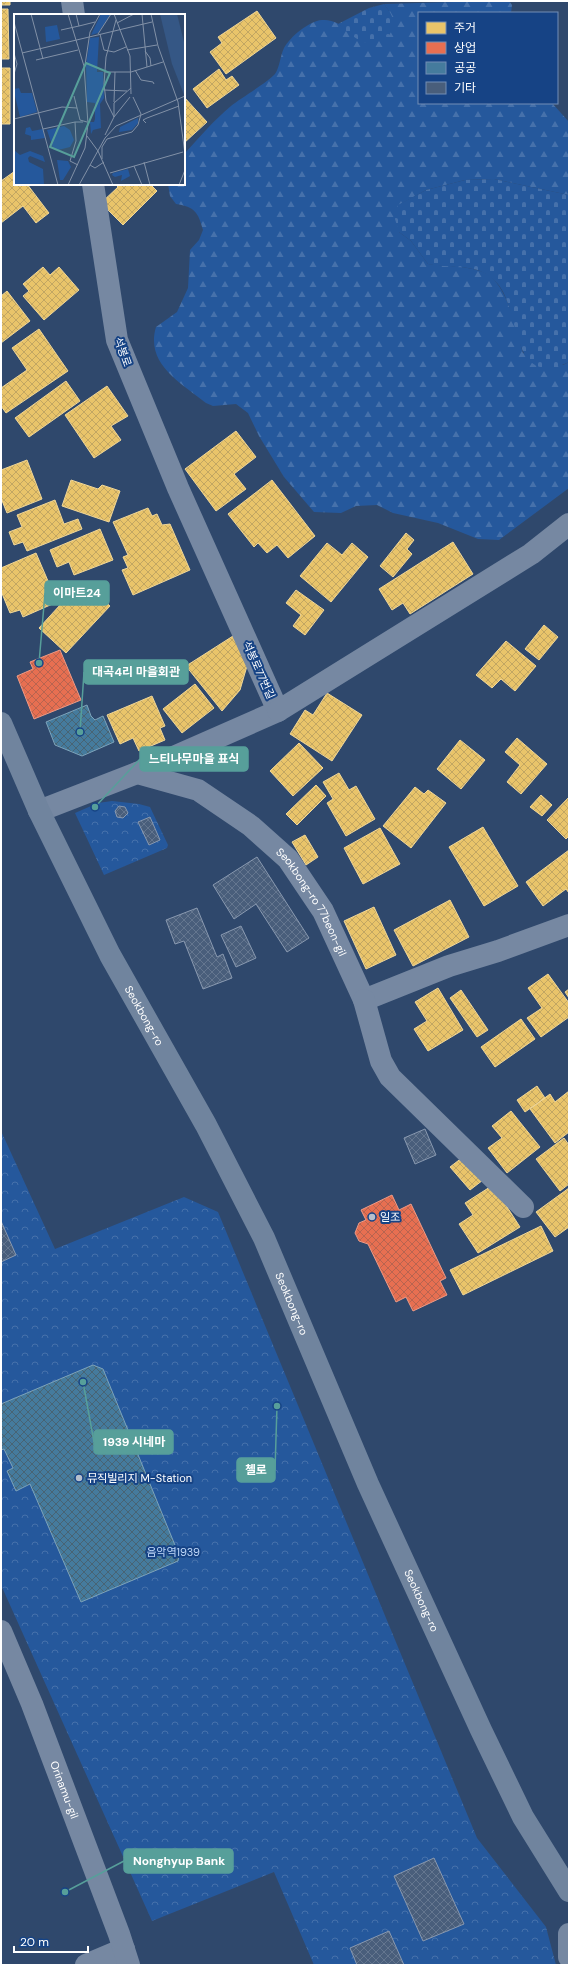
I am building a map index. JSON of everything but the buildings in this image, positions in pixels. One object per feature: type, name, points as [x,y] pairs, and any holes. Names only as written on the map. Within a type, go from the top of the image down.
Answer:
[{"type":"main road","name":"Seokbong-ro","points":[[1,724],[39,811],[110,955],[206,1125],[264,1238],[368,1484],[481,1730],[523,1817],[569,1891]]},
{"type":"street","points":[[72,1],[74,14]]},
{"type":"street","name":"석봉로","points":[[93,185],[116,340],[178,488]]},
{"type":"street","name":"석봉로77번길","points":[[137,773],[278,711],[178,488]]},
{"type":"street","points":[[278,711],[531,554],[569,524]]},
{"type":"street","points":[[39,811],[137,773]]},
{"type":"street","name":"Seokbong-ro 77beon-gil","points":[[137,773],[198,790],[251,826],[288,859],[323,911],[364,1000],[381,1061],[390,1077],[523,1207]]},
{"type":"street","points":[[364,1000],[449,966],[498,951],[569,925]]},
{"type":"street","name":"Orinamu-gil","points":[[1,1631],[32,1704],[126,1957],[86,1965]]},
{"type":"street","points":[[569,1934],[569,1957]]},
{"type":"green space","points":[[509,1],[512,5],[511,12],[418,12],[418,104],[553,104],[569,122],[569,195],[494,179],[465,180],[426,190],[399,205],[399,232],[411,241],[428,264],[454,266],[480,271],[489,276],[497,284],[504,294],[509,306],[523,353],[563,365],[569,362],[569,488],[499,540],[478,539],[438,523],[393,513],[377,505],[356,506],[341,513],[314,512],[284,477],[259,436],[248,413],[236,404],[213,406],[206,403],[176,380],[160,362],[156,352],[154,340],[156,327],[177,312],[188,288],[190,250],[199,240],[203,230],[195,211],[188,207],[176,204],[170,196],[168,185],[185,185],[185,153],[225,111],[275,74],[284,48],[295,35],[306,26],[322,20],[332,21],[360,39],[368,41],[378,40],[390,34],[389,11],[384,4]]},
{"type":"green space","points":[[384,4],[392,16],[393,26],[389,35],[380,41],[369,43],[360,41],[338,24],[369,8]]},
{"type":"green space","points":[[494,179],[569,195],[569,362],[549,368],[535,365],[526,356],[519,342],[504,293],[495,281],[478,270],[428,264],[411,241],[399,232],[395,219],[398,205],[426,190],[465,180]]},
{"type":"green space","points":[[112,801],[139,804],[150,807],[168,845],[167,848],[104,875],[75,813],[98,803]]},
{"type":"green space","name":"음악역1939","points":[[1,1131],[55,1249],[184,1197],[218,1212],[477,1838],[546,1927],[556,1965],[314,1965],[274,1872],[152,1921],[1,1585]]},
{"type":"place","name":"이마트24","points":[[39,663]]},
{"type":"place","name":"대곡4리 마을회관","points":[[80,732]]},
{"type":"place","name":"느티나무마을 표식","points":[[95,807]]},
{"type":"place","name":"일조","points":[[372,1217]]},
{"type":"place","name":"1939 시네마","points":[[83,1382]]},
{"type":"place","name":"첼로","points":[[277,1406]]},
{"type":"place","name":"뮤직빌리지 M-Station","points":[[79,1478]]},
{"type":"place","name":"Nonghyup Bank","points":[[65,1892]]}]
